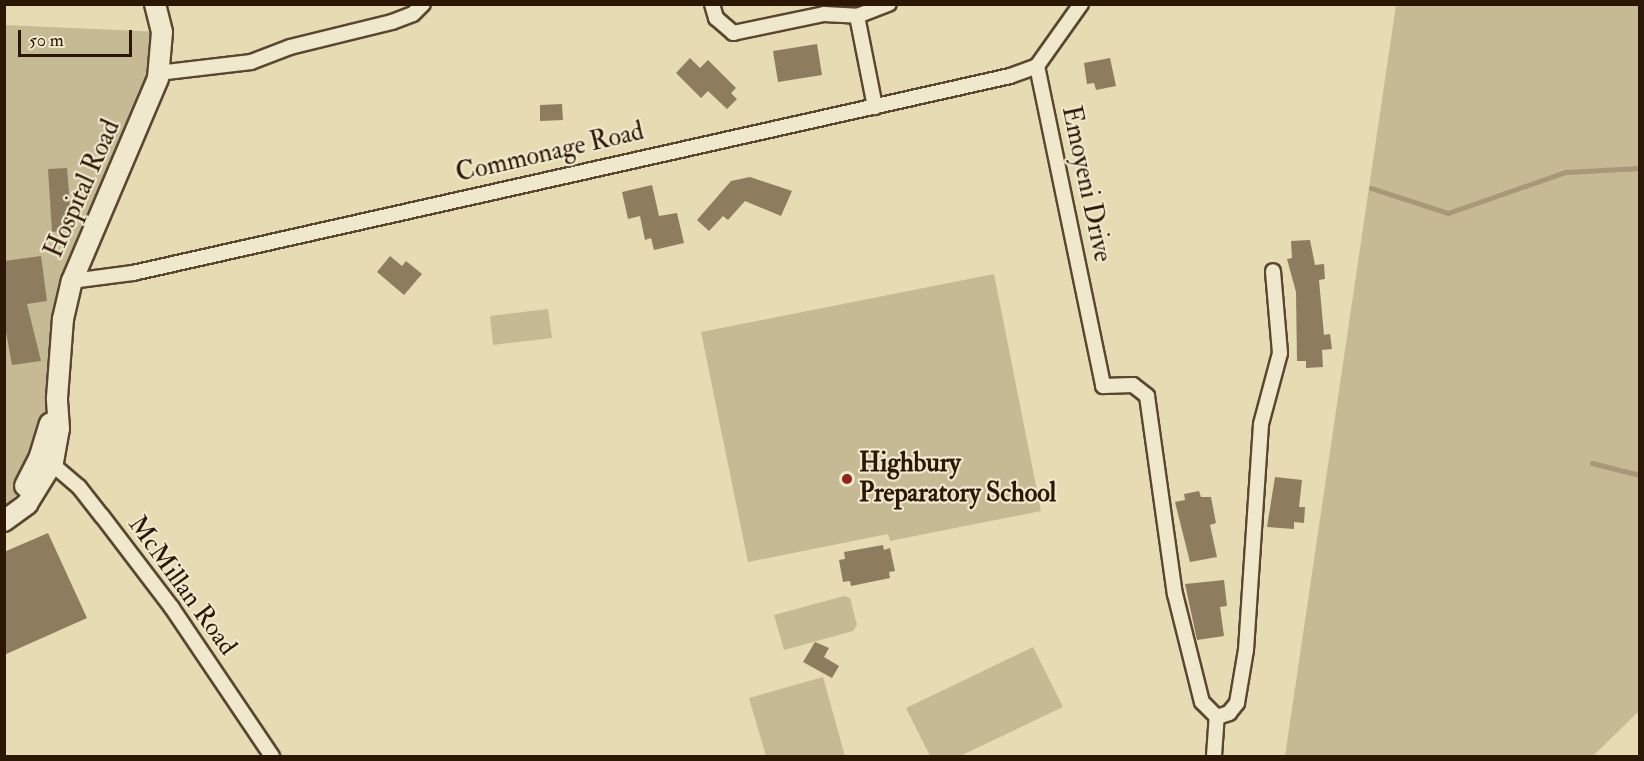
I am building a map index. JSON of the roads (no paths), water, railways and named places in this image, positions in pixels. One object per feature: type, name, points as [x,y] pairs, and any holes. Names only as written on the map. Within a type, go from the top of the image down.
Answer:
[{"type":"street","name":"Hospital Road","points":[[4,521],[27,504],[47,459],[57,398],[63,319],[72,281],[144,115],[158,73],[162,32],[155,4]]},
{"type":"street","points":[[158,73],[251,62],[290,47],[392,22],[413,14],[423,4]]},
{"type":"street","points":[[712,4],[716,18],[733,33],[824,14],[857,16],[889,4]]},
{"type":"street","points":[[1037,66],[1081,4]]},
{"type":"street","points":[[857,16],[875,107]]},
{"type":"street","name":"Commonage Road","points":[[72,281],[133,273],[875,107],[1010,76],[1037,66]]},
{"type":"street","name":"Emoyeni Drive","points":[[1037,66],[1102,386],[1133,385],[1147,396],[1165,540],[1180,614],[1202,702],[1217,717]]},
{"type":"street","points":[[1214,756],[1217,717],[1229,713],[1237,703],[1246,650],[1261,424],[1280,353],[1273,271]]},
{"type":"street","name":"Hospital Road","points":[[4,507],[47,459]]},
{"type":"street","name":"McMillan Road","points":[[47,459],[85,494],[172,608],[272,756]]},
{"type":"waterway","points":[[1371,188],[1448,213],[1566,172],[1640,168]]},
{"type":"waterway","points":[[1592,463],[1640,475]]},
{"type":"place","name":"Highbury Preparatory School","points":[[847,479]]}]
